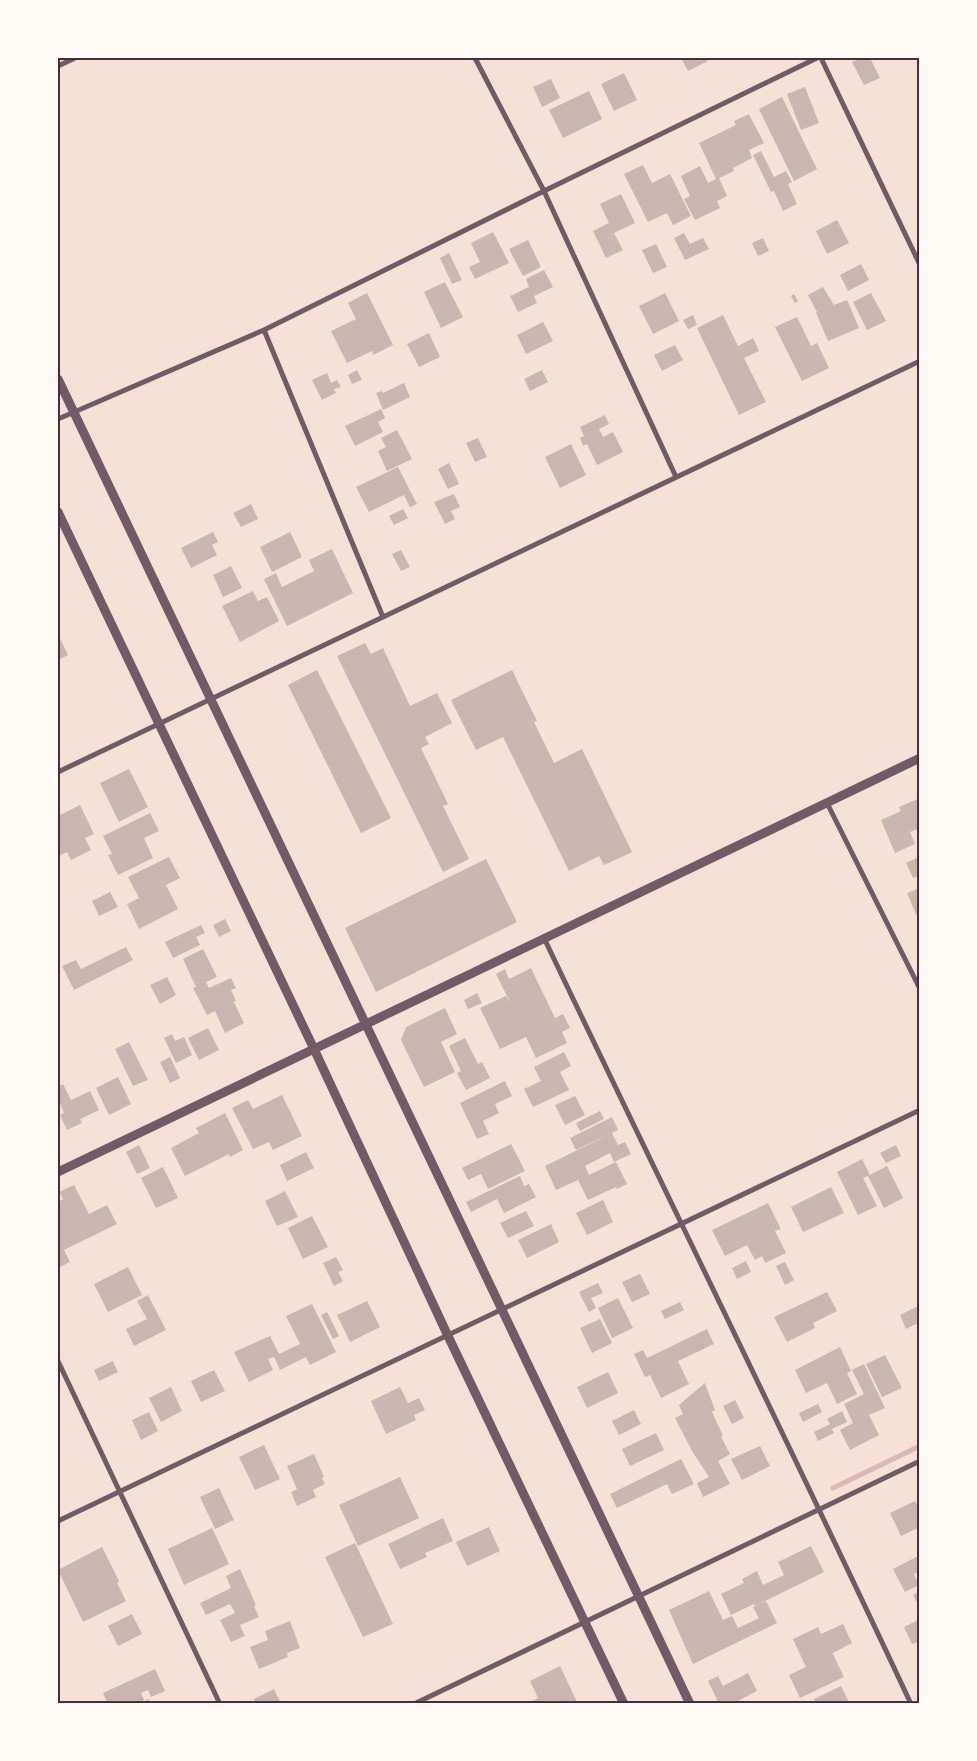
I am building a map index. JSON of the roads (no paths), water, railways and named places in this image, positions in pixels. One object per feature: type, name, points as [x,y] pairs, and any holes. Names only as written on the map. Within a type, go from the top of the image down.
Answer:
[{"type":"street","points":[[58,66],[75,58]]},
{"type":"street","points":[[475,58],[544,190],[676,477]]},
{"type":"street","points":[[58,419],[264,330],[544,190],[819,58],[920,265]]},
{"type":"street","points":[[264,330],[384,617]]},
{"type":"street","points":[[58,772],[920,361]]},
{"type":"street","points":[[58,379],[690,1704]]},
{"type":"street","points":[[58,512],[624,1704]]},
{"type":"street","points":[[58,1172],[920,758]]},
{"type":"street","points":[[827,802],[920,989]]},
{"type":"street","points":[[544,938],[680,1224],[820,1509],[911,1704]]},
{"type":"street","points":[[58,1521],[920,1110]]},
{"type":"street","points":[[58,1362],[220,1704]]},
{"type":"street","points":[[414,1704],[920,1462]]},
{"type":"waterway","points":[[833,1488],[920,1446]]}]
